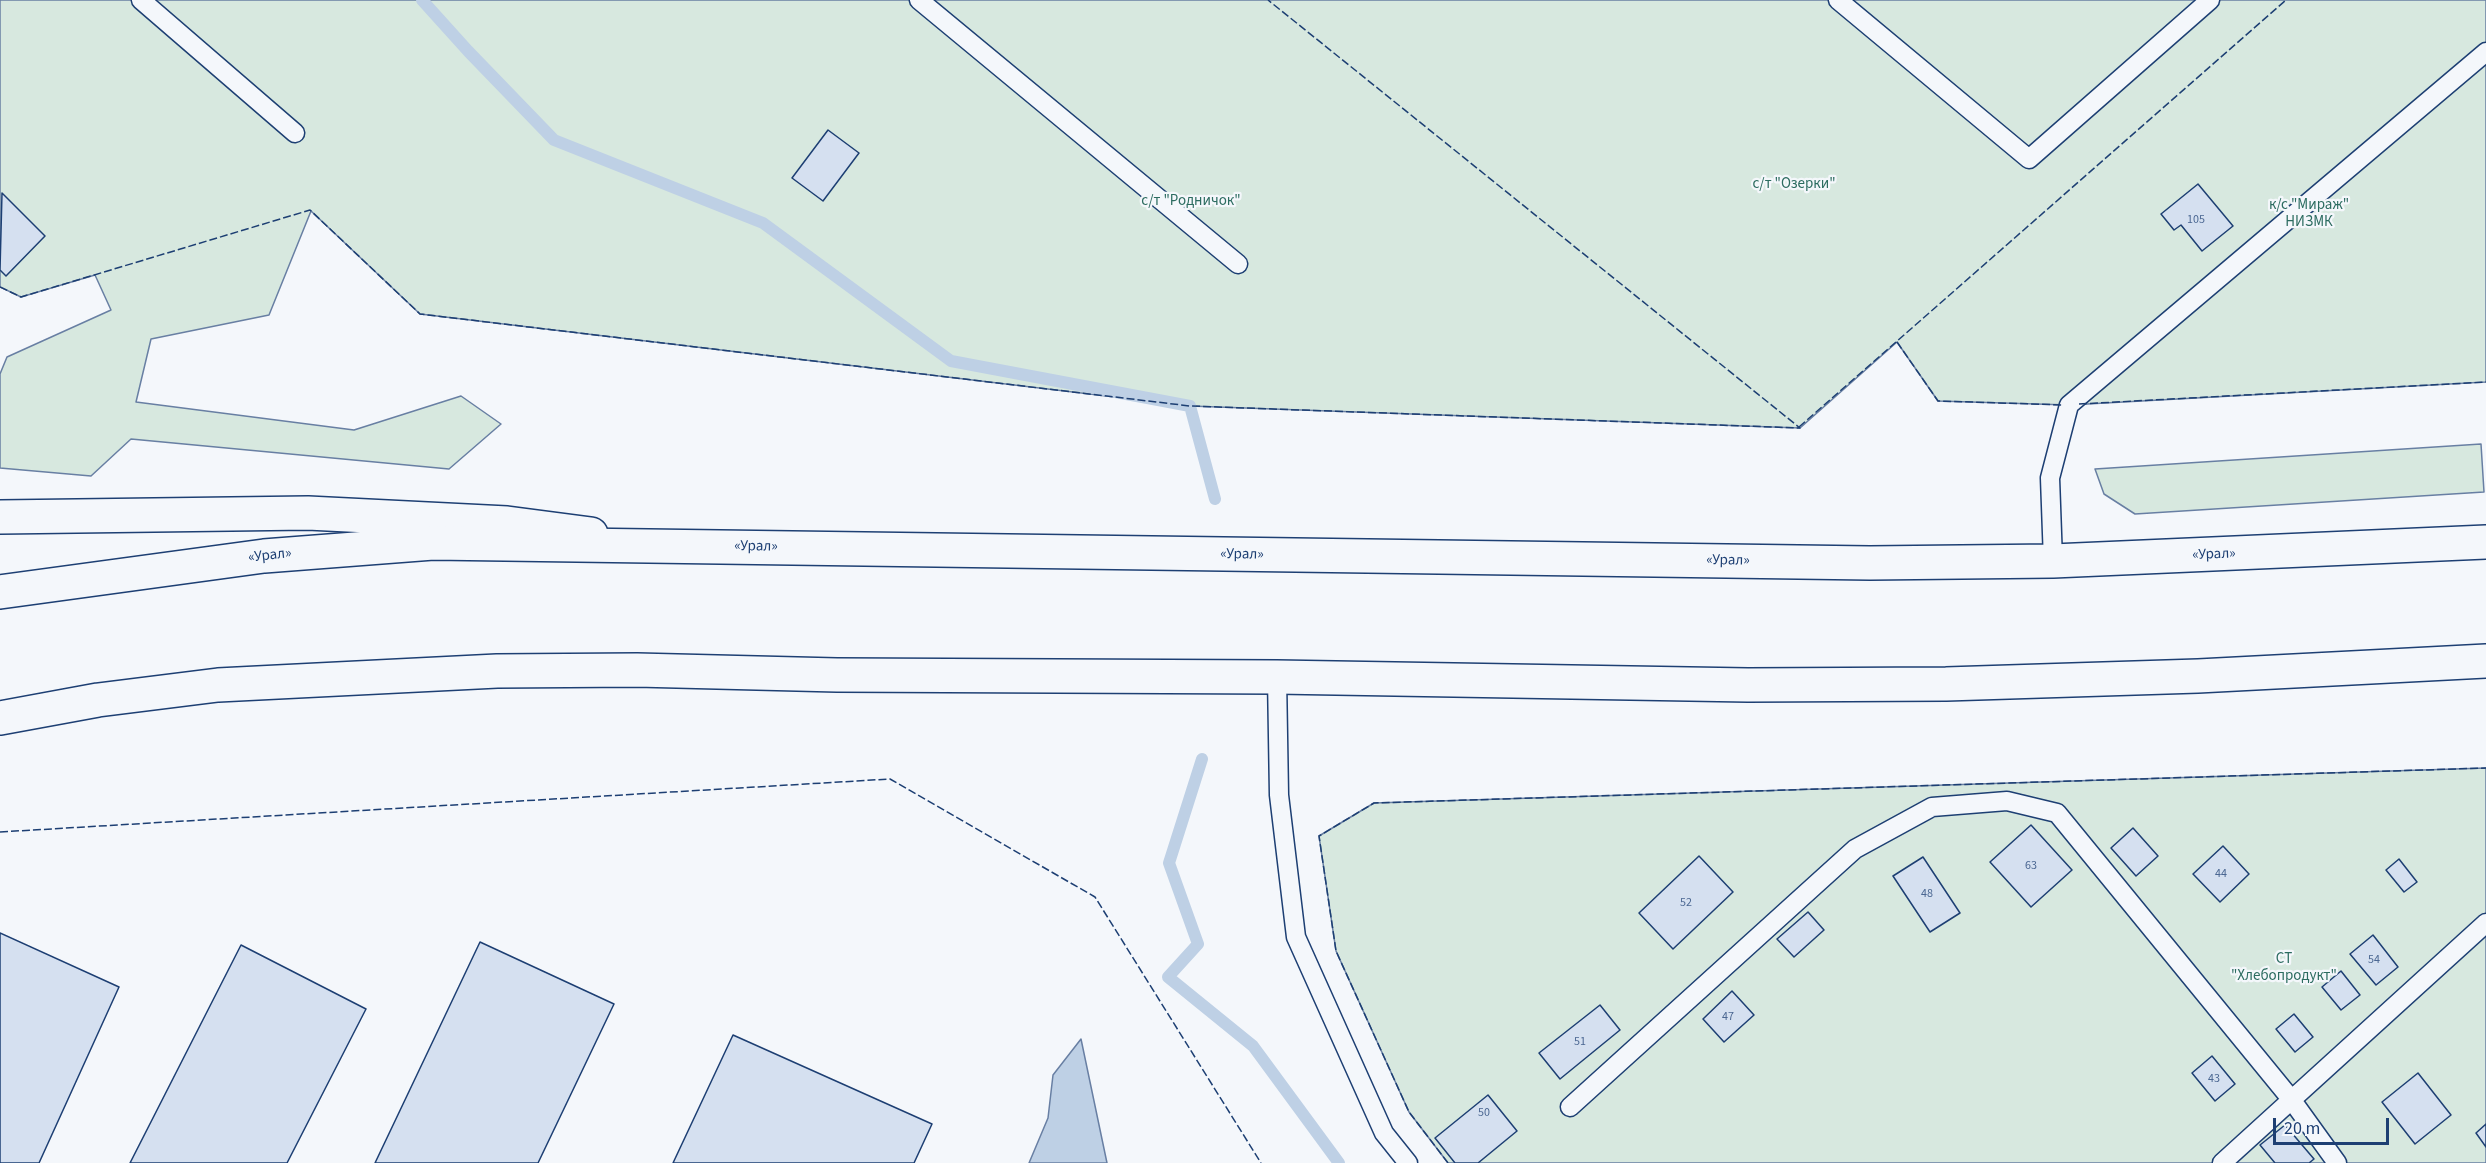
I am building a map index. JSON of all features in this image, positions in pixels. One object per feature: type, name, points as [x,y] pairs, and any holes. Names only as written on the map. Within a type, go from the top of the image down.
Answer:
[{"type":"main road","points":[[0,518],[308,513],[507,523],[679,545]]},
{"type":"main road","name":"«Урал»","points":[[0,592],[264,556],[433,543],[1869,563],[2053,561],[2486,542]]},
{"type":"main road","points":[[0,718],[98,700],[218,685],[497,671],[637,670],[849,675],[1277,677],[1748,685],[1946,684],[2198,676],[2486,661]]},
{"type":"lane","points":[[141,0],[295,133]]},
{"type":"lane","points":[[919,0],[1238,264]]},
{"type":"lane","points":[[1838,0],[2029,159],[2210,0]]},
{"type":"lane","points":[[2053,561],[2050,478],[2069,405],[2486,52]]},
{"type":"lane","points":[[1277,677],[1279,795],[1296,937],[1384,1133],[1408,1163]]},
{"type":"lane","points":[[1570,1107],[1854,849],[1932,807],[2007,801],[2057,813],[2291,1099],[2337,1163]]},
{"type":"lane","points":[[2222,1163],[2486,923]]},
{"type":"green space","points":[[0,0],[2486,0],[2486,382],[2069,405],[1938,401],[1897,342],[1800,428],[1190,406],[420,314],[311,211],[269,315],[151,339],[136,402],[354,430],[461,396],[501,424],[449,469],[131,439],[91,476],[0,468],[0,374],[7,357],[111,310],[95,275],[21,297],[0,287]]},
{"type":"green space","points":[[2481,444],[2484,492],[2135,514],[2104,494],[2095,469]]},
{"type":"green space","name":"СТ \"Хлебопродукт\"","points":[[2486,768],[2486,1163],[1448,1163],[1409,1112],[1336,951],[1319,836],[1374,803]]},
{"type":"water","points":[[1081,1039],[1107,1163],[1029,1163],[1048,1118],[1053,1075]]},
{"type":"building","points":[[828,130],[859,153],[823,201],[792,178]]},
{"type":"building","points":[[2198,184],[2233,226],[2202,251],[2181,225],[2174,230],[2161,214]]},
{"type":"building","points":[[2,193],[45,236],[6,276],[0,270]]},
{"type":"building","points":[[2031,825],[2072,870],[2031,907],[1990,862]]},
{"type":"building","points":[[2133,828],[2158,856],[2136,876],[2111,848]]},
{"type":"building","points":[[2223,846],[2249,874],[2220,902],[2193,874]]},
{"type":"building","points":[[1699,856],[1733,892],[1673,949],[1639,913]]},
{"type":"building","points":[[1923,857],[1960,913],[1930,932],[1893,876]]},
{"type":"building","points":[[2399,859],[2417,882],[2404,892],[2386,870]]},
{"type":"building","points":[[1808,912],[1824,930],[1794,957],[1777,939]]},
{"type":"building","points":[[0,933],[119,987],[39,1163],[0,1163]]},
{"type":"building","points":[[2373,935],[2398,967],[2376,985],[2350,954]]},
{"type":"building","points":[[480,942],[614,1004],[538,1163],[375,1163]]},
{"type":"building","points":[[241,945],[366,1009],[287,1163],[130,1163]]},
{"type":"building","points":[[2341,971],[2360,995],[2341,1010],[2322,987]]},
{"type":"building","points":[[1732,991],[1754,1015],[1724,1042],[1703,1019]]},
{"type":"building","points":[[1600,1005],[1620,1030],[1560,1079],[1539,1053]]},
{"type":"building","points":[[2294,1014],[2313,1037],[2295,1052],[2276,1029]]},
{"type":"building","points":[[733,1035],[932,1124],[914,1163],[673,1163]]},
{"type":"building","points":[[2212,1056],[2235,1084],[2215,1101],[2192,1073]]},
{"type":"building","points":[[2418,1073],[2451,1115],[2415,1144],[2382,1102]]},
{"type":"building","points":[[1488,1095],[1517,1131],[1478,1163],[1455,1163],[1435,1138]]},
{"type":"building","points":[[2486,1124],[2486,1147],[2476,1133]]},
{"type":"building","points":[[2285,1125],[2314,1159],[2309,1163],[2275,1163],[2260,1145]]},
{"type":"waterway","points":[[422,0],[554,140],[763,223],[951,361],[1190,406],[1215,499]]},
{"type":"waterway","points":[[1202,759],[1169,863],[1198,944],[1168,977],[1253,1046],[1339,1163]]},
{"type":"fence","points":[[0,287],[21,297],[310,210],[420,314],[1190,406],[1800,428],[1268,0]]},
{"type":"fence","points":[[1799,427],[2286,0]]},
{"type":"fence","points":[[1897,342],[1938,401],[2064,405]]},
{"type":"fence","points":[[2079,404],[2486,382]]},
{"type":"fence","points":[[1448,1163],[1409,1112],[1336,951],[1319,836],[1374,803],[2486,768]]},
{"type":"fence","points":[[0,832],[890,779],[1095,897],[1261,1163]]},
{"type":"park label","name":"с/т \"Озерки\"","points":[[1794,185]]},
{"type":"park label","name":"с/т \"Родничок\"","points":[[1191,202]]},
{"type":"park label","name":"к/с \"Мираж\" НИЗМК","points":[[2309,214]]}]
